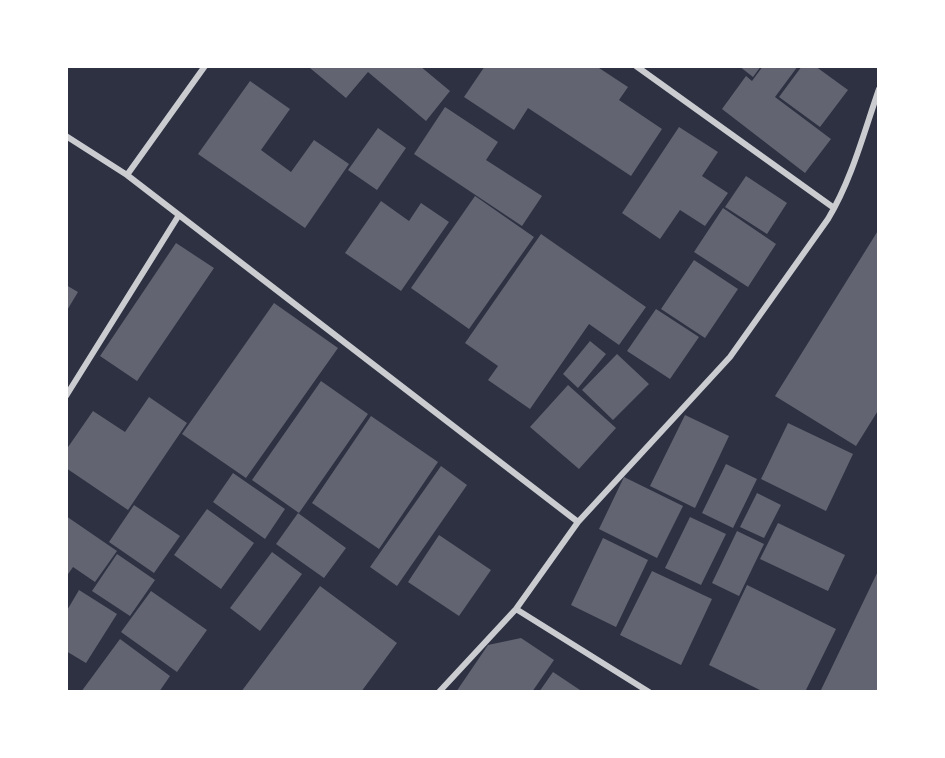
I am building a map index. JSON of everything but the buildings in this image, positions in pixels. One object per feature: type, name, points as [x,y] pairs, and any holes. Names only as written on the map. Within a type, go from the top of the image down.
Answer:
[{"type":"street","points":[[127,175],[205,66]]},
{"type":"street","points":[[636,66],[834,208]]},
{"type":"street","points":[[439,692],[516,609],[578,522],[730,357],[834,208],[847,181],[879,89]]},
{"type":"street","points":[[66,136],[127,175],[578,522]]},
{"type":"street","points":[[66,396],[179,215]]},
{"type":"street","points":[[516,609],[649,692]]}]
